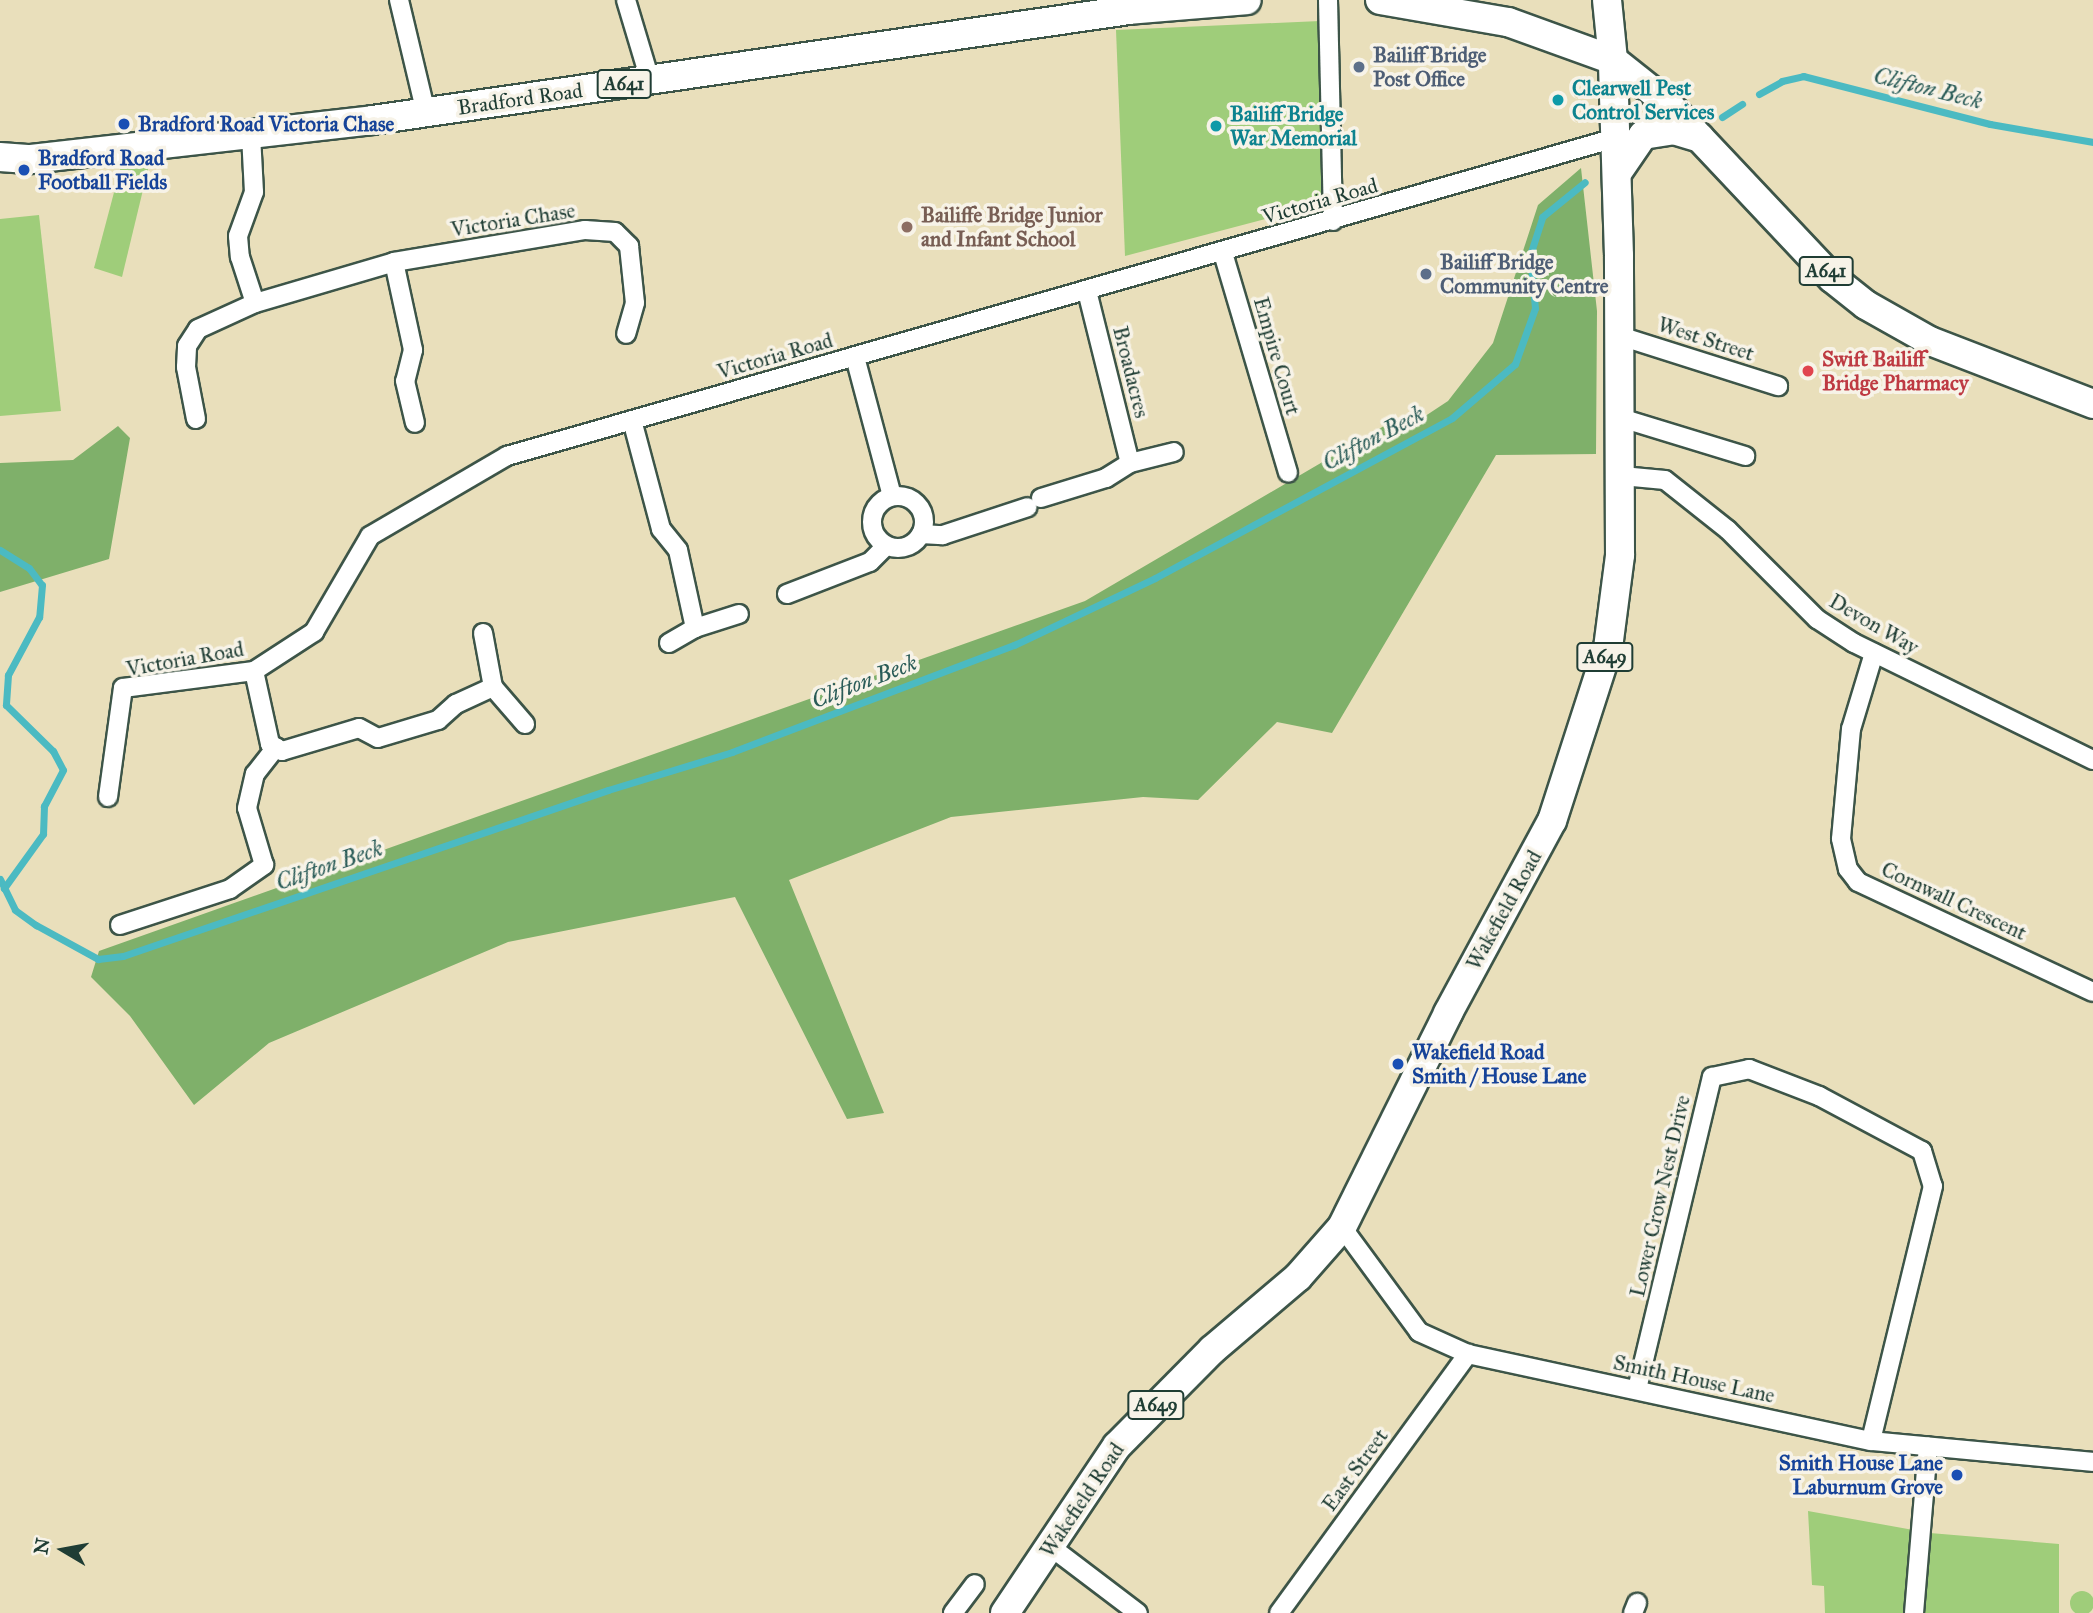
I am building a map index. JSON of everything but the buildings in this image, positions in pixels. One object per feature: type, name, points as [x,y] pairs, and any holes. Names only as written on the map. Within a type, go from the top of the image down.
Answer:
[{"type":"main road","name":"Bradford Road","points":[[0,157],[32,159],[426,113],[1129,5],[1247,0]]},
{"type":"main road","name":"A641","points":[[1380,0],[1508,22],[1613,60],[1666,102],[1832,278],[1866,305],[1930,341],[2093,404]]},
{"type":"main road","name":"A649","points":[[1606,0],[1613,60]]},
{"type":"main road","name":"Wakefield Road","points":[[1005,1613],[1117,1446],[1212,1350],[1298,1278],[1342,1227],[1454,1001],[1552,821],[1608,648],[1620,555],[1622,476],[1613,60]]},
{"type":"main road","points":[[1616,176],[1626,154],[1643,135],[1674,130],[1700,138]]},
{"type":"street","points":[[399,0],[426,113]]},
{"type":"street","points":[[626,0],[650,80]]},
{"type":"street","points":[[1328,0],[1333,221]]},
{"type":"street","points":[[251,135],[254,192],[238,236],[240,257],[254,303]]},
{"type":"street","name":"Victoria Road","points":[[107,797],[123,688],[254,671],[314,632],[370,536],[507,456],[1223,253],[1615,138]]},
{"type":"street","name":"Victoria Chase","points":[[196,419],[186,367],[187,346],[198,329],[254,303],[394,262],[585,230],[615,232],[629,246],[635,303],[626,334]]},
{"type":"street","name":"Empire Court","points":[[1223,253],[1288,473]]},
{"type":"street","points":[[394,262],[412,350],[405,381],[415,423]]},
{"type":"street","name":"Broadacres","points":[[1087,291],[1130,463]]},
{"type":"street","name":"West Street","points":[[1620,336],[1778,386]]},
{"type":"street","points":[[855,357],[892,496]]},
{"type":"street","points":[[1621,418],[1745,456]]},
{"type":"street","points":[[632,420],[661,529],[678,550],[695,628]]},
{"type":"street","points":[[921,534],[943,535],[1106,478],[1130,463],[1174,452]]},
{"type":"street","name":"Devon Way","points":[[1622,476],[1665,480],[1728,530],[1817,619],[1874,653],[2093,761]]},
{"type":"street","points":[[892,496],[909,498],[922,509],[921,534],[910,546],[886,545],[875,534],[872,518],[878,504],[892,496]]},
{"type":"street","points":[[787,594],[870,562],[886,545]]},
{"type":"street","points":[[669,643],[695,628],[740,614]]},
{"type":"street","points":[[483,633],[493,687],[526,724]]},
{"type":"street","name":"Cornwall Crescent","points":[[1874,653],[1851,729],[1841,839],[1848,869],[1858,882],[2093,992]]},
{"type":"street","points":[[254,671],[270,744],[282,751],[359,728],[378,738],[438,720],[456,704],[493,687]]},
{"type":"street","points":[[120,925],[230,889],[264,865],[247,808],[255,774],[276,747]]},
{"type":"street","name":"Lower Crow Nest Drive","points":[[1637,1389],[1712,1077],[1749,1069],[1819,1096],[1922,1152],[1933,1186],[1871,1441]]},
{"type":"street","name":"Smith House Lane","points":[[1342,1227],[1419,1332],[1468,1354],[1871,1441],[2093,1462]]},
{"type":"street","name":"East Street","points":[[1279,1613],[1468,1354]]},
{"type":"street","points":[[1914,1613],[1928,1447]]},
{"type":"street","points":[[1051,1546],[1138,1613]]},
{"type":"street","points":[[953,1613],[975,1584]]},
{"type":"green space","points":[[1320,21],[1322,204],[1125,256],[1116,30]]},
{"type":"green space","points":[[149,165],[122,277],[94,268],[121,166]]},
{"type":"green space","points":[[1581,168],[1597,311],[1596,454],[1496,455],[1332,733],[1277,722],[1198,800],[1143,797],[951,817],[789,880],[884,1113],[847,1119],[735,897],[508,942],[269,1043],[194,1105],[130,1016],[91,977],[99,951],[1085,601],[1384,426],[1395,436],[1448,401],[1493,343],[1538,205]]},
{"type":"green space","points":[[39,215],[61,411],[0,416],[0,219]]},
{"type":"green space","points":[[118,426],[130,438],[109,559],[0,592],[0,463],[73,460]]},
{"type":"green space","points":[[1808,1511],[1930,1533],[2059,1544],[2059,1613],[1825,1613],[1824,1586],[1812,1585]]},
{"type":"green space","points":[[2082,1591],[2090,1595],[2094,1603],[2090,1611],[2082,1615],[2074,1611],[2070,1603],[2074,1595]]},
{"type":"waterway","name":"Clifton Beck","points":[[1759,94],[1782,81],[1803,76],[1990,124],[2093,142]]},
{"type":"waterway","name":"Clifton Beck","points":[[1722,117],[1742,104]]},
{"type":"waterway","name":"Clifton Beck","points":[[0,879],[15,910],[36,925],[98,959],[123,956],[608,790],[732,752],[1014,645],[1155,578],[1452,418],[1515,364],[1535,308],[1530,255],[1542,217],[1585,182]]},
{"type":"waterway","points":[[0,550],[29,568],[42,585],[39,617],[8,675],[6,705],[53,751],[63,770],[44,806],[43,834],[4,888]]},
{"type":"place","name":"Bailiff Bridge Post Office","points":[[1359,67]]},
{"type":"place","name":"Clearwell Pest Control Services","points":[[1558,100]]},
{"type":"place","name":"Bradford Road Victoria Chase","points":[[124,124]]},
{"type":"place","name":"Bailiff Bridge War Memorial","points":[[1216,126]]},
{"type":"place","name":"Bradford Road Football Fields","points":[[24,170]]},
{"type":"place","name":"Bailiffe Bridge Junior and Infant School","points":[[907,227]]},
{"type":"place","name":"Bailiff Bridge Community Centre","points":[[1426,274]]},
{"type":"place","name":"Swift Bailiff Bridge Pharmacy","points":[[1808,371]]},
{"type":"place","name":"Wakefield Road Smith / House Lane","points":[[1398,1064]]},
{"type":"place","name":"Smith House Lane Laburnum Grove","points":[[1957,1475]]}]
